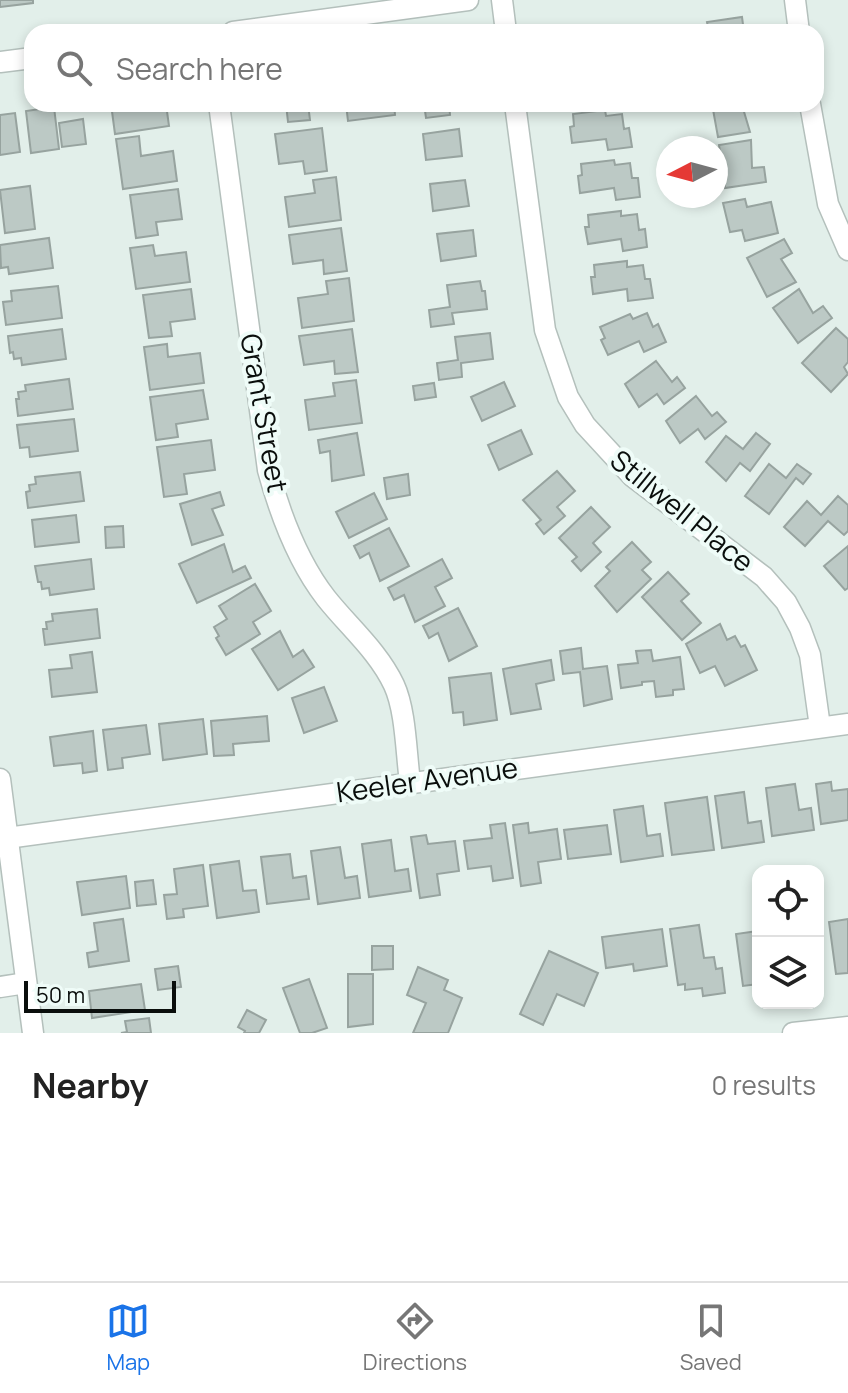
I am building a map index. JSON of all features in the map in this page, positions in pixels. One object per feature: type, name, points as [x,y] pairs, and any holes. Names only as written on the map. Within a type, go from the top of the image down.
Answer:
[{"type":"street","points":[[292,24],[468,0]]},
{"type":"street","points":[[502,0],[505,24]]},
{"type":"street","points":[[795,0],[798,24]]},
{"type":"street","points":[[0,62],[24,59]]},
{"type":"street","name":"Grant Street","points":[[220,112],[270,479],[300,558],[312,580],[374,652],[396,689],[410,782]]},
{"type":"street","name":"Stillwell Place","points":[[516,112],[545,330],[568,397],[585,425],[632,476],[764,577],[786,602],[810,655],[820,727]]},
{"type":"street","points":[[811,112],[828,204],[848,250]]},
{"type":"street","name":"Keeler Avenue","points":[[7,838],[848,724]]},
{"type":"street","points":[[0,779],[33,1033]]},
{"type":"street","points":[[0,987],[26,983]]},
{"type":"street","points":[[793,1033],[848,1027]]},
{"type":"building","points":[[0,0],[33,0],[33,3],[0,7]]},
{"type":"building","points":[[742,17],[743,24],[707,24]]},
{"type":"building","points":[[26,112],[55,112],[59,149],[31,153]]},
{"type":"building","points":[[112,112],[167,112],[169,126],[115,134]]},
{"type":"building","points":[[287,112],[309,112],[310,120],[288,122]]},
{"type":"building","points":[[347,112],[395,112],[395,115],[348,121]]},
{"type":"building","points":[[425,112],[450,112],[450,115],[426,118]]},
{"type":"building","points":[[713,112],[744,112],[750,132],[718,136]]},
{"type":"building","points":[[15,113],[20,152],[0,155],[0,115]]},
{"type":"building","points":[[573,114],[622,114],[624,129],[629,128],[632,147],[608,150],[606,139],[572,143],[570,127],[574,126]]},
{"type":"building","points":[[83,119],[86,144],[62,147],[59,123]]},
{"type":"building","points":[[322,128],[327,171],[305,174],[303,161],[279,164],[275,134]]},
{"type":"building","points":[[459,129],[462,156],[426,160],[423,134]]},
{"type":"building","points":[[139,136],[141,156],[173,151],[177,181],[123,189],[116,139]]},
{"type":"building","points":[[751,140],[752,168],[764,167],[766,182],[728,188],[728,144]]},
{"type":"building","points":[[614,160],[615,165],[630,163],[632,178],[638,178],[640,197],[616,200],[614,188],[580,193],[578,176],[582,175],[581,164]]},
{"type":"building","points":[[336,177],[341,220],[289,227],[285,197],[315,193],[313,180]]},
{"type":"building","points":[[465,180],[469,206],[433,211],[430,184]]},
{"type":"building","points":[[30,186],[35,229],[5,233],[0,190]]},
{"type":"building","points":[[178,189],[182,219],[156,222],[158,235],[136,238],[130,195]]},
{"type":"building","points":[[745,199],[747,207],[771,202],[778,233],[745,241],[742,230],[730,232],[724,208],[728,208],[728,202]]},
{"type":"building","points":[[621,211],[621,216],[637,214],[639,230],[645,229],[647,247],[623,251],[621,239],[588,244],[585,227],[589,227],[588,215]]},
{"type":"building","points":[[341,228],[347,271],[324,274],[323,260],[293,264],[289,235]]},
{"type":"building","points":[[473,230],[476,256],[441,261],[437,234]]},
{"type":"building","points":[[49,238],[53,268],[9,274],[8,267],[1,268],[0,245]]},
{"type":"building","points":[[784,239],[792,253],[781,259],[796,282],[767,297],[747,258]]},
{"type":"building","points":[[153,245],[155,256],[186,252],[190,282],[136,289],[130,248]]},
{"type":"building","points":[[627,261],[627,267],[643,265],[645,279],[650,279],[653,298],[628,301],[627,289],[593,294],[591,277],[595,277],[594,265]]},
{"type":"building","points":[[349,278],[354,321],[302,328],[298,298],[328,294],[326,281]]},
{"type":"building","points":[[480,281],[482,291],[485,291],[487,309],[452,313],[454,324],[431,327],[429,310],[450,307],[447,285]]},
{"type":"building","points":[[58,286],[62,318],[6,325],[3,302],[12,301],[11,291]]},
{"type":"building","points":[[191,289],[195,319],[170,322],[172,336],[149,338],[143,295]]},
{"type":"building","points":[[799,289],[813,313],[823,306],[832,318],[798,343],[773,308]]},
{"type":"building","points":[[647,313],[653,327],[658,324],[666,342],[644,352],[639,341],[608,355],[601,340],[605,338],[600,327],[630,314],[633,319]]},
{"type":"building","points":[[836,328],[848,339],[848,362],[844,367],[848,374],[831,392],[802,363]]},
{"type":"building","points":[[62,329],[66,359],[22,365],[21,358],[14,359],[13,352],[10,353],[8,336]]},
{"type":"building","points":[[352,329],[358,372],[335,374],[334,361],[304,365],[299,336]]},
{"type":"building","points":[[490,333],[493,359],[461,363],[462,377],[439,380],[437,363],[458,360],[455,337]]},
{"type":"building","points":[[167,344],[168,357],[200,353],[204,383],[150,390],[144,347]]},
{"type":"building","points":[[656,361],[672,382],[677,377],[685,388],[664,404],[657,394],[639,407],[625,384]]},
{"type":"building","points":[[69,379],[73,409],[18,416],[16,399],[19,399],[18,392],[26,391],[25,385]]},
{"type":"building","points":[[356,380],[362,423],[309,430],[305,400],[335,396],[333,383]]},
{"type":"building","points":[[504,382],[515,406],[482,421],[471,397]]},
{"type":"building","points":[[434,383],[436,397],[415,400],[413,386]]},
{"type":"building","points":[[203,390],[208,419],[176,424],[178,437],[156,440],[150,397]]},
{"type":"building","points":[[696,396],[712,416],[717,412],[726,422],[705,439],[698,429],[680,443],[666,421]]},
{"type":"building","points":[[74,419],[78,451],[30,457],[29,447],[20,448],[17,425]]},
{"type":"building","points":[[521,430],[532,454],[499,470],[488,445]]},
{"type":"building","points":[[357,433],[364,475],[332,481],[330,451],[320,453],[318,440]]},
{"type":"building","points":[[756,433],[770,444],[750,471],[740,463],[726,481],[706,462],[726,436],[743,449]]},
{"type":"building","points":[[211,440],[215,470],[184,474],[187,494],[164,497],[157,447]]},
{"type":"building","points":[[769,464],[786,478],[797,464],[811,474],[803,484],[796,478],[769,514],[745,496]]},
{"type":"building","points":[[557,471],[575,491],[557,507],[565,516],[544,534],[536,524],[541,520],[523,500]]},
{"type":"building","points":[[80,472],[84,501],[28,508],[26,492],[30,491],[29,485],[36,484],[35,477]]},
{"type":"building","points":[[408,474],[410,495],[387,499],[384,478]]},
{"type":"building","points":[[220,492],[224,505],[212,509],[223,535],[192,545],[180,504]]},
{"type":"building","points":[[374,493],[387,519],[349,538],[336,512]]},
{"type":"building","points":[[838,496],[848,505],[848,531],[844,535],[828,521],[805,546],[784,527],[807,501],[821,515]]},
{"type":"building","points":[[591,507],[610,527],[593,543],[601,552],[581,571],[572,561],[577,557],[559,538]]},
{"type":"building","points":[[76,515],[79,542],[35,547],[32,520]]},
{"type":"building","points":[[123,526],[124,547],[106,548],[105,527]]},
{"type":"building","points":[[389,528],[409,566],[380,581],[369,553],[360,558],[354,546]]},
{"type":"building","points":[[632,542],[651,562],[642,570],[651,579],[617,612],[595,586],[610,571],[606,567]]},
{"type":"building","points":[[224,544],[233,572],[245,566],[251,578],[197,603],[179,564]]},
{"type":"building","points":[[848,546],[848,588],[845,590],[824,566]]},
{"type":"building","points":[[91,559],[94,589],[50,595],[49,588],[42,589],[41,582],[38,582],[35,566]]},
{"type":"building","points":[[442,559],[452,578],[435,587],[445,606],[415,622],[404,595],[394,600],[388,588]]},
{"type":"building","points":[[668,572],[689,594],[681,601],[701,623],[682,640],[642,597]]},
{"type":"building","points":[[255,584],[271,611],[253,622],[260,634],[226,655],[216,638],[219,636],[214,627],[227,619],[219,606]]},
{"type":"building","points":[[458,608],[477,646],[449,661],[438,633],[429,638],[423,626]]},
{"type":"building","points":[[97,609],[100,638],[45,645],[43,629],[47,629],[46,622],[53,621],[52,614]]},
{"type":"building","points":[[720,624],[727,640],[735,636],[741,647],[745,645],[757,670],[725,686],[715,666],[700,673],[686,644]]},
{"type":"building","points":[[280,631],[293,657],[303,650],[314,667],[278,690],[252,649]]},
{"type":"building","points":[[581,648],[583,669],[607,666],[612,699],[584,706],[580,672],[563,674],[560,651]]},
{"type":"building","points":[[651,650],[653,661],[680,657],[684,689],[673,690],[673,695],[656,697],[654,681],[621,688],[618,665],[638,663],[636,651]]},
{"type":"building","points":[[92,652],[97,692],[52,697],[49,670],[72,668],[70,655]]},
{"type":"building","points":[[551,660],[554,680],[536,684],[541,709],[511,714],[503,669]]},
{"type":"building","points":[[491,673],[497,720],[464,725],[463,712],[453,713],[449,678]]},
{"type":"building","points":[[324,687],[337,721],[304,733],[292,698]]},
{"type":"building","points":[[267,716],[269,741],[233,744],[234,755],[214,756],[211,721]]},
{"type":"building","points":[[203,719],[207,754],[163,760],[159,724]]},
{"type":"building","points":[[146,725],[150,754],[122,758],[123,768],[108,770],[103,730]]},
{"type":"building","points":[[93,731],[97,771],[83,773],[82,763],[54,766],[50,737]]},
{"type":"building","points":[[831,782],[832,791],[848,789],[848,820],[821,824],[816,784]]},
{"type":"building","points":[[795,784],[799,810],[811,808],[814,830],[772,836],[766,788]]},
{"type":"building","points":[[744,792],[748,823],[761,821],[764,842],[722,848],[715,796]]},
{"type":"building","points":[[707,797],[714,850],[672,855],[665,803]]},
{"type":"building","points":[[643,806],[647,836],[660,834],[663,856],[621,862],[614,810]]},
{"type":"building","points":[[505,823],[513,878],[493,881],[491,866],[468,869],[464,841],[492,838],[490,825]]},
{"type":"building","points":[[528,823],[529,833],[557,829],[561,859],[538,862],[541,883],[521,886],[513,825]]},
{"type":"building","points":[[607,825],[611,854],[568,859],[564,830]]},
{"type":"building","points":[[426,835],[428,844],[455,841],[459,871],[437,874],[440,895],[420,898],[411,837]]},
{"type":"building","points":[[391,840],[395,871],[408,869],[411,891],[369,897],[362,844]]},
{"type":"building","points":[[340,847],[345,878],[357,876],[360,898],[318,904],[311,851]]},
{"type":"building","points":[[290,854],[293,878],[306,876],[309,899],[267,904],[261,857]]},
{"type":"building","points":[[239,861],[243,891],[256,890],[259,912],[217,918],[210,865]]},
{"type":"building","points":[[203,865],[208,906],[183,909],[184,917],[167,919],[164,895],[177,894],[174,869]]},
{"type":"building","points":[[126,876],[130,908],[82,915],[77,882]]},
{"type":"building","points":[[153,880],[156,904],[137,906],[135,882]]},
{"type":"building","points":[[123,919],[129,961],[89,967],[87,953],[98,951],[94,923]]},
{"type":"building","points":[[848,919],[848,973],[836,974],[829,922]]},
{"type":"building","points":[[699,925],[704,958],[714,957],[716,969],[722,968],[725,993],[703,996],[702,988],[685,990],[685,984],[678,985],[670,929]]},
{"type":"building","points":[[662,929],[667,966],[634,971],[633,964],[606,968],[602,937]]},
{"type":"building","points":[[752,932],[752,985],[743,986],[736,934]]},
{"type":"building","points":[[372,946],[393,946],[393,969],[372,970]]},
{"type":"building","points":[[549,951],[598,973],[584,1006],[557,994],[543,1025],[520,1014]]},
{"type":"building","points":[[178,966],[181,987],[158,990],[155,969]]},
{"type":"building","points":[[418,967],[448,980],[444,990],[462,998],[448,1033],[413,1033],[426,1003],[407,995]]},
{"type":"building","points":[[348,974],[373,974],[373,1024],[348,1027]]},
{"type":"building","points":[[309,979],[327,1028],[300,1033],[283,988]]},
{"type":"building","points":[[141,984],[145,1010],[92,1018],[89,991]]},
{"type":"building","points":[[247,1010],[266,1020],[259,1033],[244,1033],[238,1027]]},
{"type":"building","points":[[149,1018],[151,1033],[121,1033],[127,1032],[125,1021]]}]
